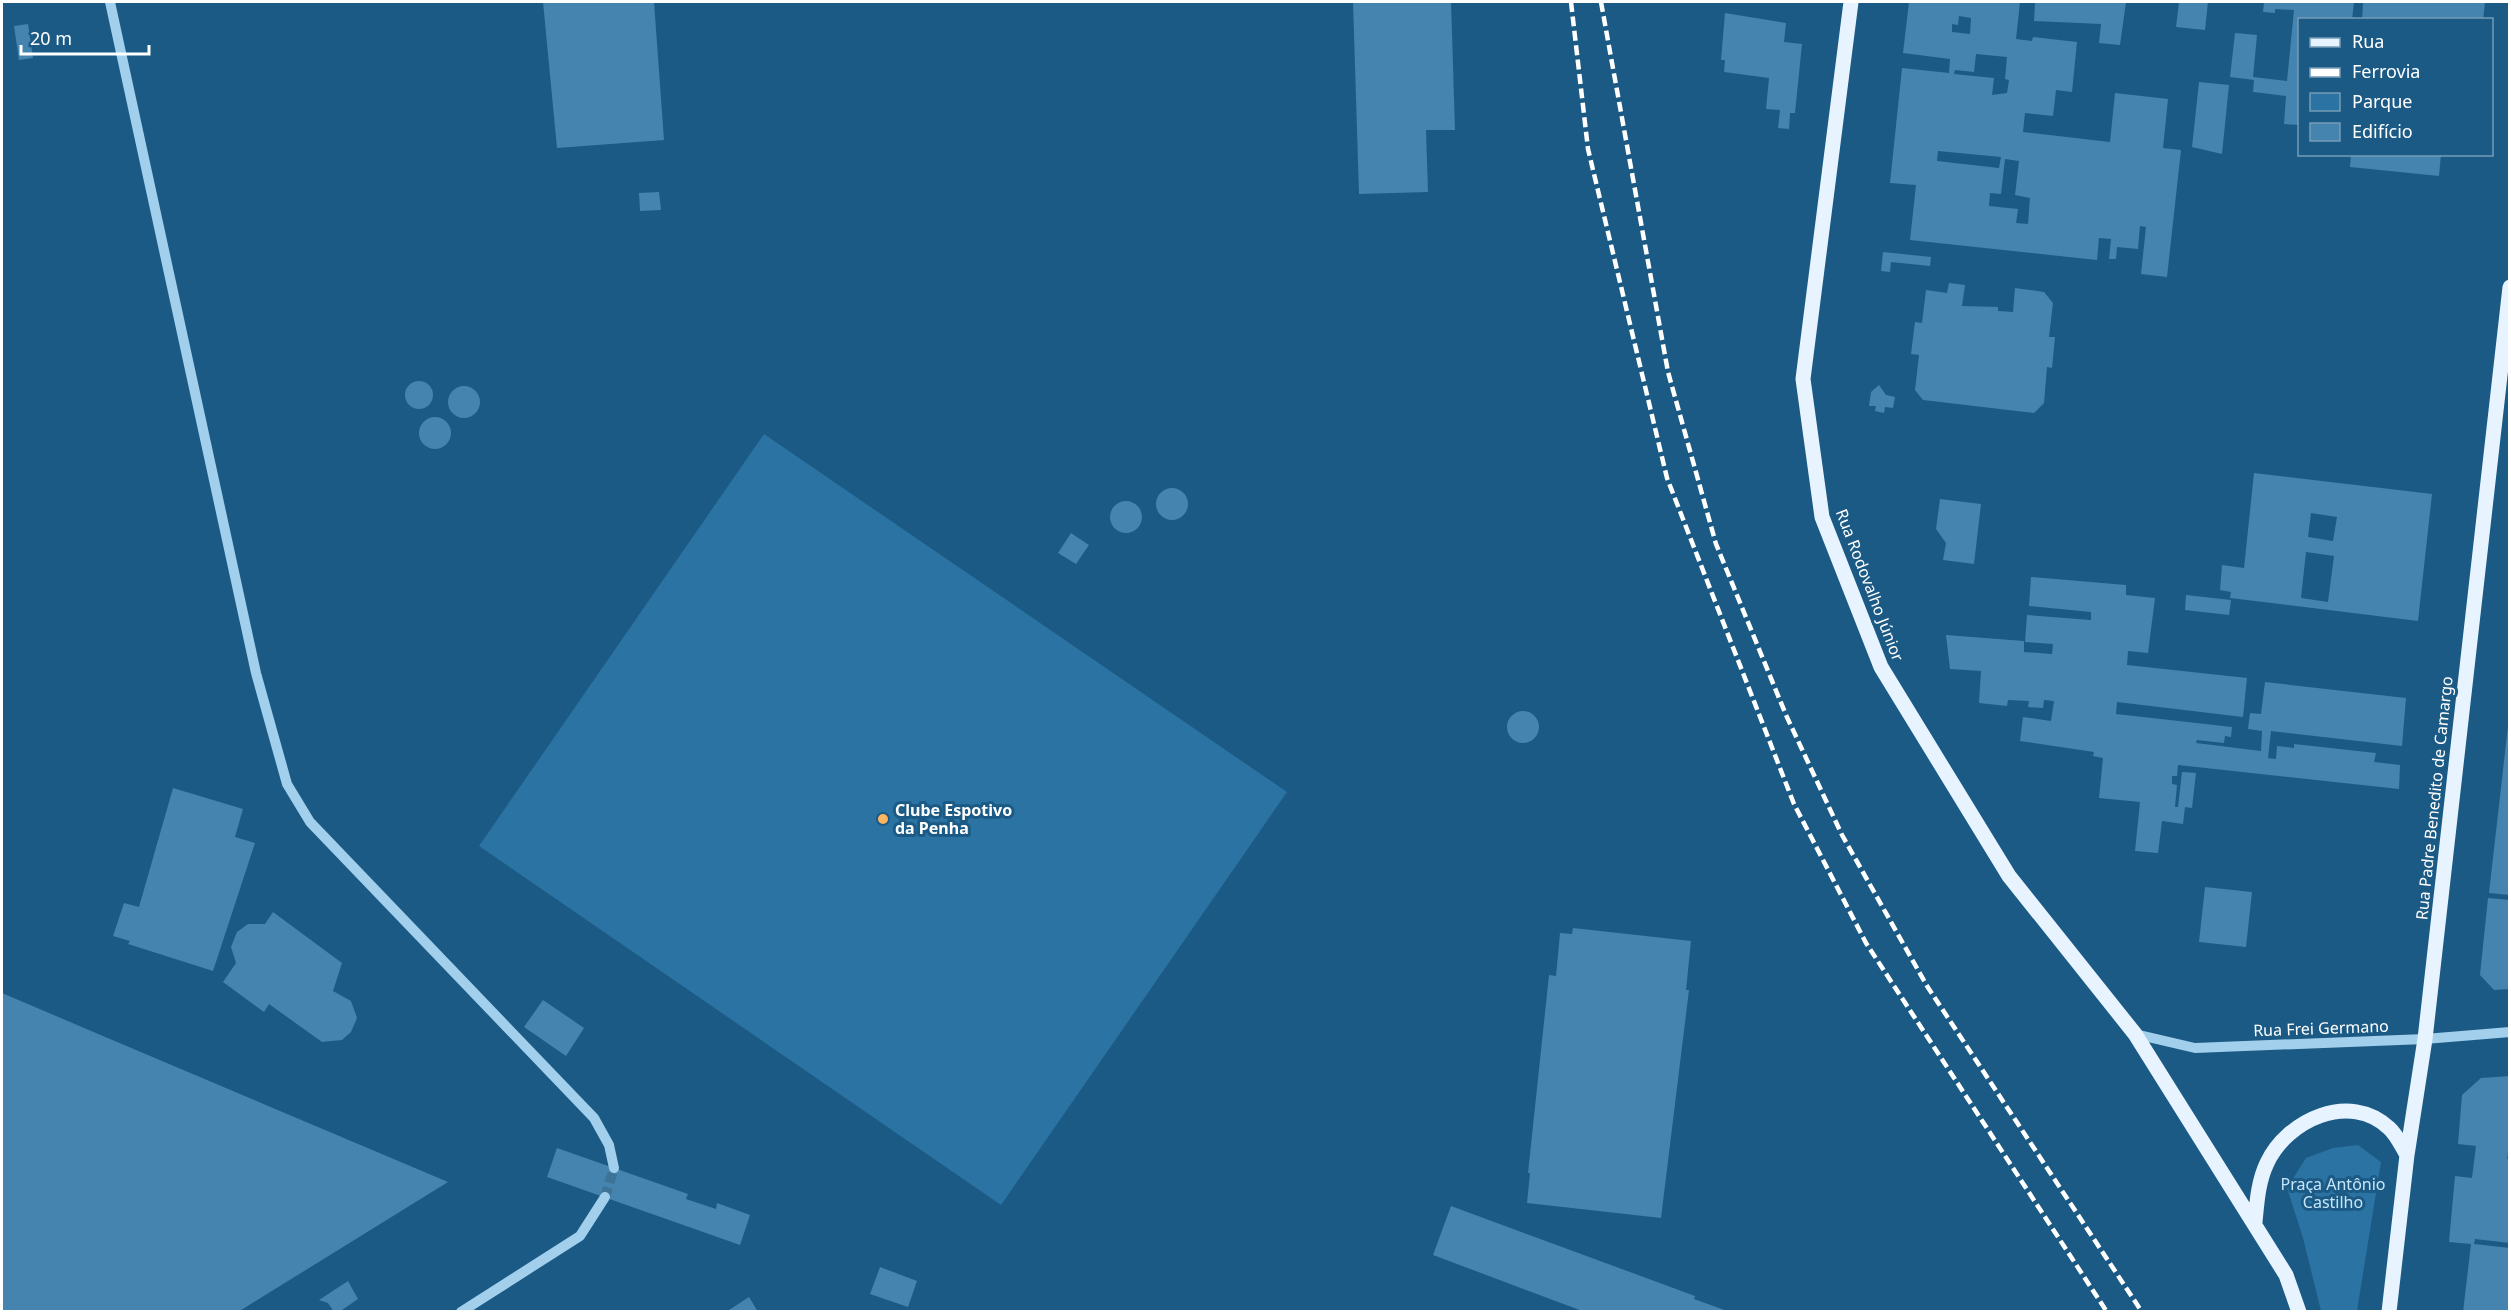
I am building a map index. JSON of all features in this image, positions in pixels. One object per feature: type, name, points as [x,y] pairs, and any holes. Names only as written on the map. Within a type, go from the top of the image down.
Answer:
[{"type":"main road","name":"Rua Rodovalho Júnior","points":[[1851,2],[1803,380],[1822,518],[1887,677],[2009,876],[2135,1034],[2286,1275],[2299,1311]]},
{"type":"main road","name":"Rua Padre Benedito de Camargo","points":[[2389,1311],[2425,1039],[2510,287]]},
{"type":"main road","points":[[2254,1222],[2260,1180],[2268,1161],[2284,1138],[2304,1122],[2341,1111],[2357,1112],[2376,1119],[2390,1129],[2408,1155]]},
{"type":"street","points":[[110,2],[256,673],[287,784],[310,822],[594,1118],[609,1145],[614,1168]]},
{"type":"street","name":"Rua Frei Germano","points":[[2135,1034],[2195,1047],[2425,1039],[2510,1032]]},
{"type":"street","points":[[461,1311],[580,1236],[604,1197]]},
{"type":"green space","name":"Clube Espotivo da Penha","points":[[764,434],[1287,792],[1001,1205],[479,846]]},
{"type":"green space","name":"Praça Antônio Castilho","points":[[2358,1145],[2381,1162],[2357,1311],[2321,1311],[2303,1238],[2287,1188],[2306,1158],[2333,1148]]},
{"type":"building","points":[[543,2],[654,2],[664,140],[557,148]]},
{"type":"building","points":[[1353,2],[1451,2],[1455,130],[1426,130],[1428,192],[1359,194]]},
{"type":"building","points":[[1909,2],[2020,2],[2016,39],[2032,41],[2033,37],[2077,42],[2072,92],[2056,90],[2053,116],[2025,113],[2023,132],[2110,142],[2115,93],[2168,99],[2163,148],[2181,150],[2167,277],[2141,274],[2146,227],[2140,226],[2138,249],[2117,247],[2116,259],[2109,259],[2111,239],[2099,238],[2097,260],[1910,240],[1916,185],[1890,183],[1902,68],[1949,73],[1950,59],[1903,53]],"holes":[[[1959,16],[1971,18],[1970,34],[1952,32],[1952,24],[1958,25]],[[1976,54],[2007,57],[2005,79],[2009,80],[2007,93],[1992,95],[1994,78],[1954,74],[1955,70],[1974,72]],[[1938,151],[2001,157],[1999,168],[1937,161]],[[2005,159],[2019,161],[2015,195],[2030,198],[2028,224],[2016,223],[2018,209],[1989,206],[1990,193],[2001,194]]]},
{"type":"building","points":[[2035,2],[2126,2],[2120,45],[2099,43],[2101,24],[2034,21]]},
{"type":"building","points":[[2179,2],[2208,2],[2205,30],[2176,27]]},
{"type":"building","points":[[2264,2],[2354,2],[2352,18],[2298,18],[2298,125],[2284,124],[2286,96],[2253,92],[2254,80],[2230,77],[2235,33],[2257,35],[2253,77],[2287,81],[2294,10],[2275,9],[2275,13],[2263,12]]},
{"type":"building","points":[[2363,2],[2485,2],[2483,18],[2362,18]]},
{"type":"building","points":[[1725,13],[1786,23],[1784,42],[1802,44],[1795,113],[1790,113],[1789,129],[1778,128],[1780,110],[1766,109],[1769,78],[1724,72],[1725,60],[1721,60]]},
{"type":"building","points":[[28,24],[33,58],[19,60],[14,26]]},
{"type":"building","points":[[2199,82],[2229,85],[2222,154],[2192,147]]},
{"type":"building","points":[[2351,156],[2441,156],[2439,176],[2350,167]]},
{"type":"building","points":[[659,192],[661,210],[640,211],[639,193]]},
{"type":"building","points":[[1883,252],[1931,257],[1930,266],[1891,262],[1890,272],[1881,271]]},
{"type":"building","points":[[1949,283],[1965,285],[1962,306],[1998,307],[1998,311],[2013,312],[2015,288],[2044,292],[2053,303],[2049,337],[2055,337],[2052,368],[2047,367],[2044,403],[2034,413],[1923,400],[1915,390],[1919,355],[1911,354],[1915,322],[1922,323],[1926,290],[1947,293]]},
{"type":"building","points":[[419,381],[429,385],[433,395],[429,405],[419,409],[409,405],[405,395],[409,385]]},
{"type":"building","points":[[1879,385],[1886,395],[1895,397],[1893,408],[1885,407],[1884,413],[1875,411],[1876,406],[1869,406],[1871,392]]},
{"type":"building","points":[[464,386],[475,391],[480,402],[475,413],[464,418],[453,413],[448,402],[453,391]]},
{"type":"building","points":[[435,417],[446,422],[451,433],[446,444],[435,449],[424,444],[419,433],[424,422]]},
{"type":"building","points":[[2254,473],[2432,494],[2418,621],[2230,598],[2231,592],[2220,590],[2222,565],[2244,568]],"holes":[[[2311,513],[2337,517],[2333,541],[2308,537]],[[2306,552],[2334,556],[2328,602],[2301,598]]]},
{"type":"building","points":[[1172,488],[1183,493],[1188,504],[1183,515],[1172,520],[1161,515],[1156,504],[1161,493]]},
{"type":"building","points":[[1940,499],[1981,504],[1974,564],[1943,560],[1946,543],[1936,529]]},
{"type":"building","points":[[1126,501],[1137,506],[1142,517],[1137,528],[1126,533],[1115,528],[1110,517],[1115,506]]},
{"type":"building","points":[[1071,533],[1089,545],[1076,564],[1058,553]]},
{"type":"building","points":[[2031,577],[2126,585],[2126,595],[2155,598],[2148,653],[2128,651],[2127,665],[2247,678],[2243,717],[2117,702],[2116,714],[2232,727],[2231,737],[2225,736],[2224,743],[2197,740],[2196,743],[2261,751],[2262,731],[2248,729],[2250,713],[2261,714],[2265,682],[2406,698],[2402,746],[2271,731],[2268,758],[2276,759],[2277,746],[2294,748],[2294,744],[2376,753],[2374,762],[2400,765],[2399,789],[2178,765],[2177,776],[2172,776],[2172,784],[2177,785],[2175,807],[2178,807],[2182,772],[2196,773],[2192,808],[2185,807],[2183,824],[2162,821],[2158,853],[2135,851],[2140,802],[2099,798],[2103,758],[2093,756],[2094,752],[2020,741],[2023,717],[2051,721],[2054,701],[2044,700],[2043,708],[2028,707],[2029,701],[2008,700],[2007,706],[1979,703],[1981,671],[1950,669],[1946,635],[2024,641],[2024,652],[2052,654],[2053,644],[2025,642],[2027,615],[2091,620],[2091,612],[2029,606]]},
{"type":"building","points":[[2186,595],[2231,600],[2229,615],[2185,610]]},
{"type":"building","points":[[1523,711],[1534,716],[1539,727],[1534,738],[1523,743],[1512,738],[1507,727],[1512,716]]},
{"type":"building","points":[[2508,726],[2510,727],[2510,895],[2489,893]]},
{"type":"building","points":[[173,788],[243,809],[235,837],[255,843],[213,971],[128,944],[130,941],[113,936],[124,903],[139,907]]},
{"type":"building","points":[[2205,887],[2252,892],[2246,947],[2199,942]]},
{"type":"building","points":[[2488,898],[2510,900],[2510,989],[2494,990],[2480,975]]},
{"type":"building","points":[[273,912],[342,963],[333,991],[351,1001],[357,1018],[351,1032],[342,1040],[322,1042],[269,1004],[264,1012],[223,982],[236,963],[231,947],[237,932],[248,924],[265,924]]},
{"type":"building","points":[[1573,928],[1691,941],[1686,990],[1689,990],[1661,1218],[1527,1203],[1530,1173],[1528,1173],[1549,975],[1556,976],[1560,933],[1572,934]]},
{"type":"building","points":[[2,993],[448,1182],[238,1312],[2,1312]]},
{"type":"building","points":[[543,1000],[584,1028],[566,1056],[524,1027]]},
{"type":"building","points":[[2510,1076],[2510,1141],[2507,1159],[2510,1159],[2510,1243],[2475,1239],[2474,1244],[2510,1248],[2510,1312],[2463,1312],[2471,1244],[2449,1242],[2455,1176],[2472,1178],[2476,1146],[2458,1144],[2462,1095],[2481,1078]]},
{"type":"building","points":[[557,1148],[688,1194],[686,1199],[716,1209],[717,1203],[750,1215],[740,1245],[547,1177]]},
{"type":"building","points":[[1451,1206],[1695,1296],[1694,1299],[1730,1312],[1585,1312],[1433,1255]]},
{"type":"building","points":[[880,1267],[917,1281],[908,1307],[870,1294]]},
{"type":"building","points":[[348,1281],[358,1299],[339,1312],[334,1312],[328,1303],[319,1300]]},
{"type":"building","points":[[749,1297],[758,1312],[726,1312]]},
{"type":"tunnel","points":[[605,1197],[614,1168]]},
{"type":"railway","points":[[1571,2],[1588,149],[1667,478],[1794,804],[1866,943],[2107,1312]]},
{"type":"railway","points":[[1601,2],[1668,372],[1716,544],[1786,715],[1842,835],[1927,986],[2142,1312]]},
{"type":"place","name":"Clube Espotivo da Penha","points":[[883,819]]}]
